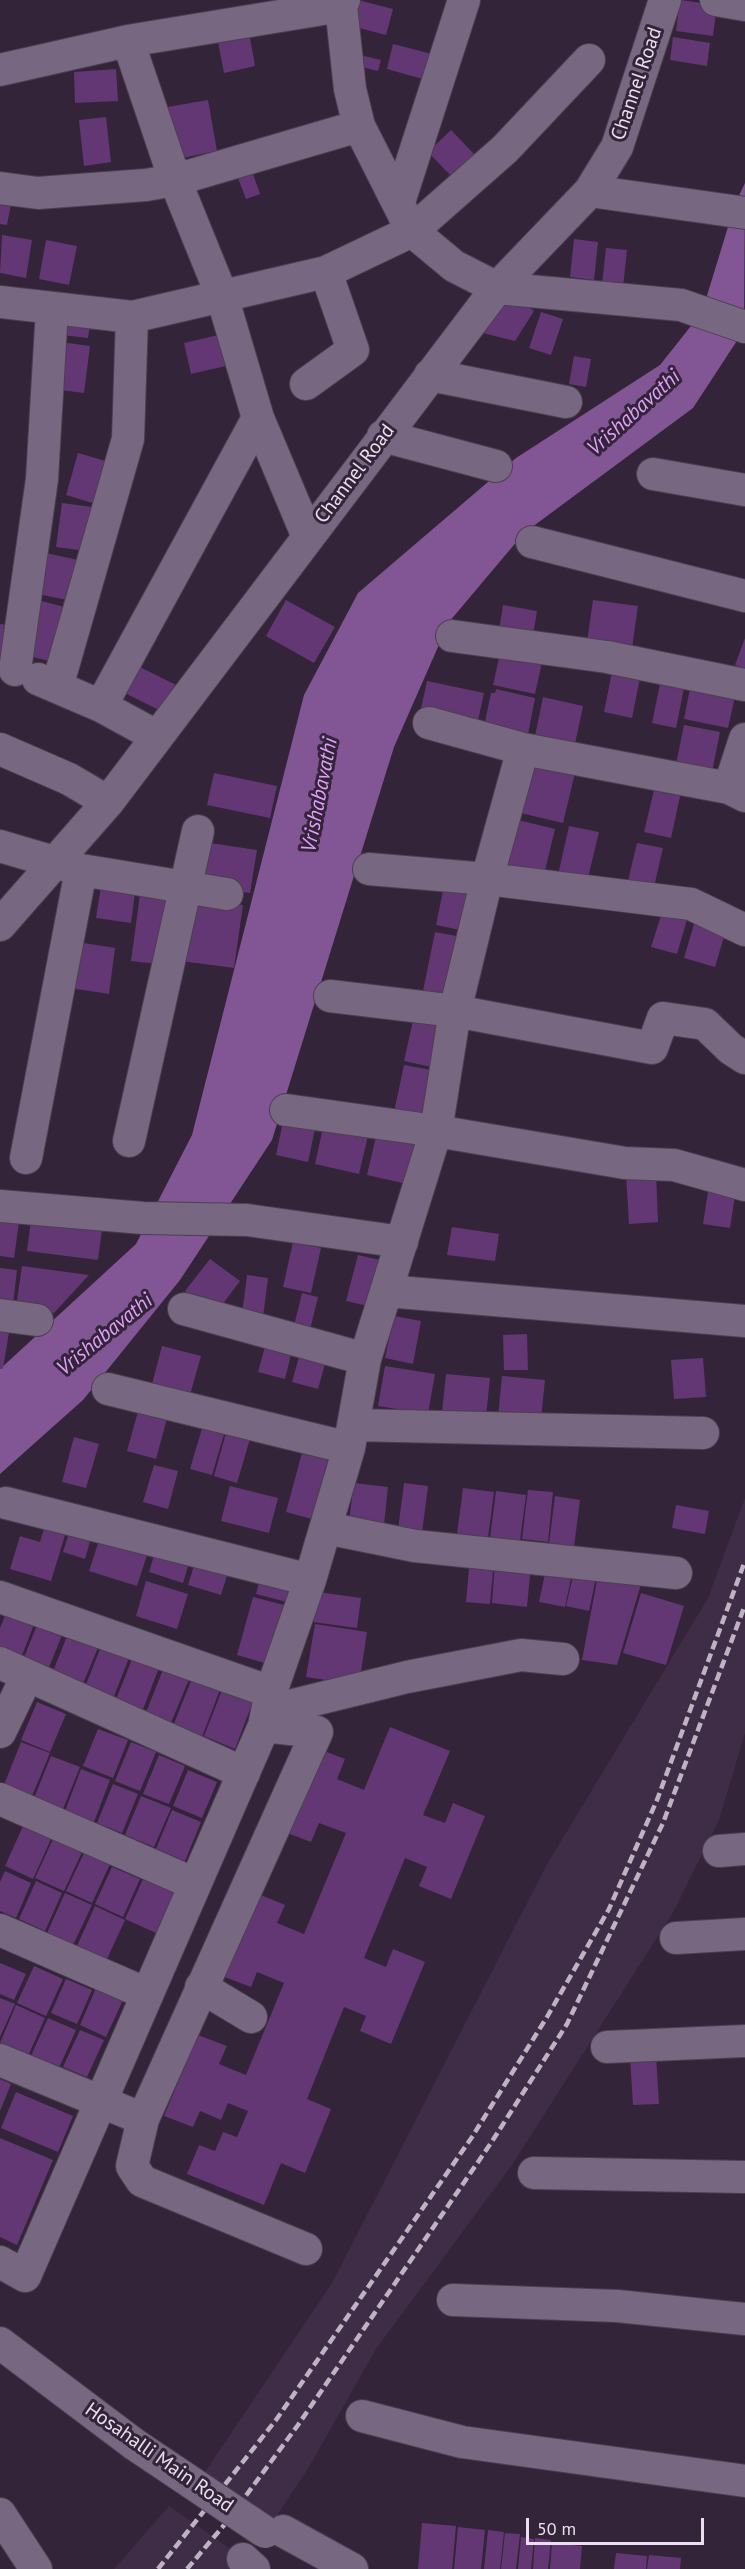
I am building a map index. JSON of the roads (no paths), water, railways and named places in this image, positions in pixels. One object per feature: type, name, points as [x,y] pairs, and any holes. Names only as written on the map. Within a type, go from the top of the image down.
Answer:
[{"type":"street","points":[[399,202],[464,0]]},
{"type":"street","name":"Channel Road","points":[[0,925],[69,866],[108,802],[156,736],[497,288],[591,191],[617,147],[665,0]]},
{"type":"street","points":[[716,0],[745,4]]},
{"type":"street","points":[[0,70],[128,41],[343,3],[350,89],[358,126],[412,231],[454,266],[497,288],[681,305],[745,327]]},
{"type":"street","points":[[128,41],[175,180],[222,296],[258,418],[308,537]]},
{"type":"street","points":[[0,302],[132,317],[326,272],[412,231],[505,149],[589,60]]},
{"type":"street","points":[[0,188],[38,193],[146,185],[175,180],[358,126]]},
{"type":"street","points":[[591,191],[745,213]]},
{"type":"street","points":[[306,384],[353,350],[326,272]]},
{"type":"street","points":[[52,309],[42,479],[8,668],[100,706],[156,736]]},
{"type":"street","points":[[57,687],[128,439],[132,317]]},
{"type":"street","points":[[430,375],[566,402]]},
{"type":"street","points":[[100,706],[258,418]]},
{"type":"street","points":[[384,436],[496,466]]},
{"type":"street","points":[[653,474],[745,490]]},
{"type":"street","points":[[532,542],[745,596]]},
{"type":"street","points":[[452,636],[607,657],[745,685]]},
{"type":"street","points":[[429,723],[523,748],[737,792],[745,739]]},
{"type":"street","points":[[0,2262],[25,2276],[244,1773],[268,1710],[326,1528],[351,1437],[365,1359],[436,1131],[455,1011],[487,879],[523,748]]},
{"type":"street","points":[[2,754],[69,779],[108,802]]},
{"type":"street","points":[[129,1141],[198,831]]},
{"type":"street","points":[[0,846],[69,866],[227,894]]},
{"type":"street","points":[[26,1158],[69,866]]},
{"type":"street","points":[[369,869],[487,879],[691,904],[745,930]]},
{"type":"street","points":[[330,996],[455,1011],[652,1048],[663,1018],[705,1024],[730,1049],[745,1058]]},
{"type":"street","points":[[286,1110],[436,1131],[625,1163],[674,1165],[745,1185]]},
{"type":"street","points":[[0,1206],[143,1218],[248,1220],[402,1242]]},
{"type":"street","points":[[386,1291],[745,1321]]},
{"type":"street","points":[[184,1309],[365,1359]]},
{"type":"street","points":[[0,1315],[37,1320]]},
{"type":"street","points":[[108,1389],[351,1437],[703,1433]]},
{"type":"street","points":[[6,1503],[310,1580]]},
{"type":"street","points":[[326,1528],[415,1546],[676,1573]]},
{"type":"street","points":[[0,1597],[317,1732],[143,2119],[132,2166],[142,2181],[306,2249]]},
{"type":"street","points":[[268,1710],[388,1682],[521,1655],[563,1659]]},
{"type":"street","points":[[0,1732],[13,1670],[244,1773]]},
{"type":"street","points":[[0,1799],[195,1884]]},
{"type":"street","points":[[0,1930],[147,1994]]},
{"type":"street","points":[[676,1938],[745,1934]]},
{"type":"street","points":[[201,1987],[251,2017]]},
{"type":"street","points":[[607,2047],[745,2041]]},
{"type":"street","points":[[0,2060],[143,2119]]},
{"type":"street","points":[[534,2174],[745,2177]]},
{"type":"street","points":[[453,2300],[617,2306],[745,2319]]},
{"type":"street","name":"Hosahalli Main Road","points":[[0,2343],[134,2444],[274,2532],[320,2569]]},
{"type":"street","points":[[362,2416],[462,2442],[745,2481]]},
{"type":"street","points":[[0,2514],[36,2569]]},
{"type":"street","points":[[274,2532],[352,2569]]},
{"type":"water","name":"Vrishabavathi","points":[[745,183],[744,330],[693,408],[524,533],[449,622],[394,747],[272,1140],[180,1280],[83,1400],[0,1474],[0,1369],[136,1244],[192,1135],[304,695],[358,593],[516,458],[660,365],[702,312],[735,204]]},
{"type":"railway","points":[[158,2569],[276,2420],[472,2137],[547,2017],[609,1909],[657,1800],[745,1561]]},
{"type":"railway","points":[[187,2569],[225,2524],[298,2425],[491,2143],[567,2024],[663,1823],[745,1605]]}]
